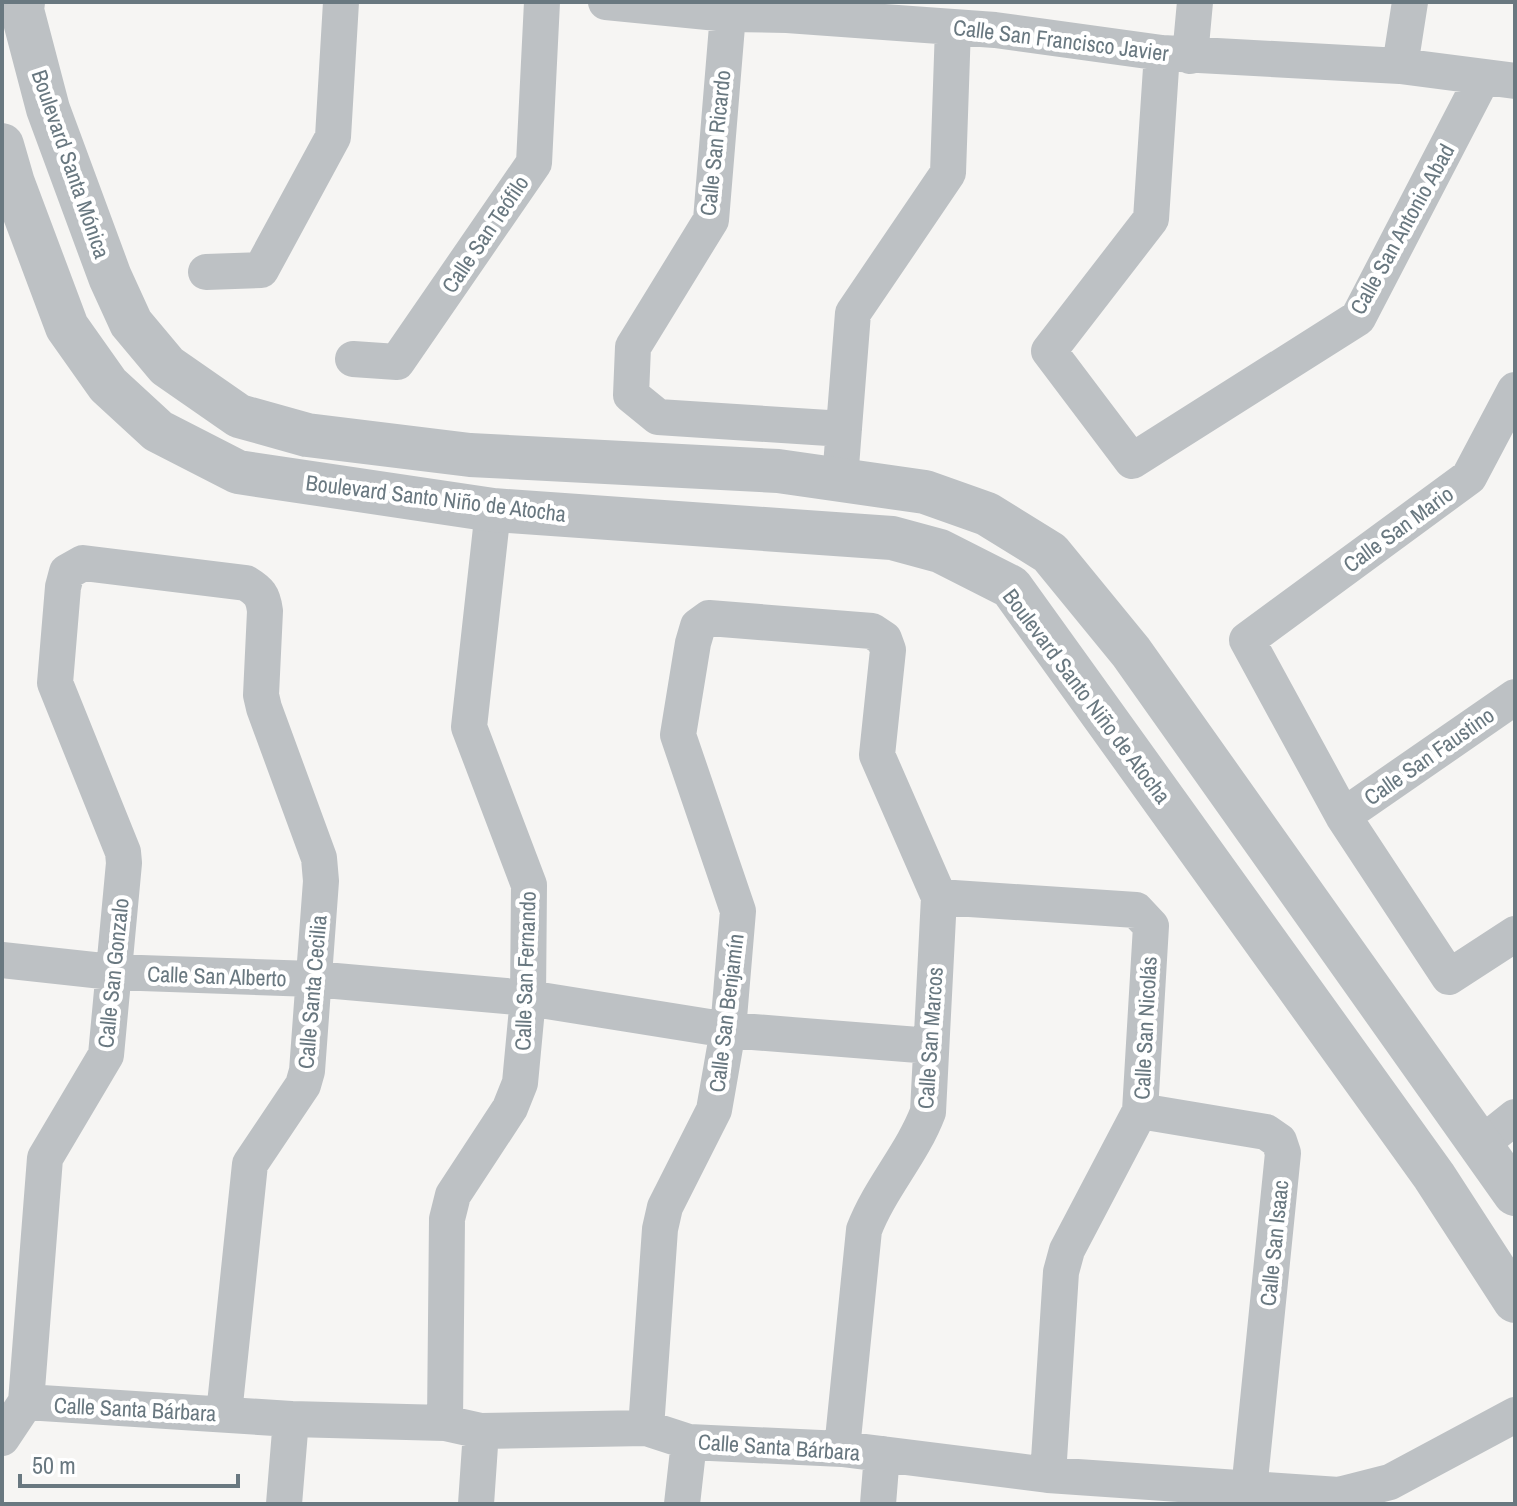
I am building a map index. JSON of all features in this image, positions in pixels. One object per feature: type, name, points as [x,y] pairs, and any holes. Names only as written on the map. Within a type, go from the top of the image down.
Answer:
[{"type":"street","points":[[206,272],[261,270],[333,137],[341,2]]},
{"type":"street","name":"Calle San Teófilo","points":[[353,359],[397,362],[534,163],[542,2]]},
{"type":"street","name":"Calle San Francisco Javier","points":[[606,2],[728,14],[788,8],[953,27],[996,16],[1176,55],[1400,66],[1499,79]]},
{"type":"street","points":[[1176,55],[1195,2]]},
{"type":"street","points":[[1400,66],[1410,2]]},
{"type":"street","name":"Boulevard Santa Mónica","points":[[16,9],[48,109],[110,277],[131,323],[167,366],[239,416],[307,435],[470,455],[683,466]]},
{"type":"street","name":"Calle San Ricardo","points":[[728,14],[711,220],[633,347],[631,395],[658,417],[844,429]]},
{"type":"street","points":[[840,479],[853,313],[948,173],[953,27]]},
{"type":"street","name":"Calle San Antonio Abad","points":[[1176,55],[1151,219],[1049,351],[1132,461],[1358,318],[1499,79]]},
{"type":"street","name":"Boulevard Santo Niño de Atocha","points":[[2,145],[67,327],[108,385],[158,431],[238,472],[493,510],[892,538],[940,551],[1011,587],[1434,1176],[1515,1301]]},
{"type":"street","name":"Calle San Mario","points":[[1343,816],[1247,640],[1469,477],[1515,390]]},
{"type":"street","points":[[679,524],[683,466],[840,479],[925,492],[975,509],[1050,553],[1131,652],[1515,1194]]},
{"type":"street","name":"Calle San Fernando","points":[[445,1423],[447,1219],[453,1195],[510,1108],[520,1083],[528,998],[529,885],[469,727],[493,510]]},
{"type":"street","name":"Calle San Gonzalo","points":[[26,1402],[45,1158],[106,1055],[123,852],[55,683],[67,572],[83,563],[246,583],[263,597],[265,611]]},
{"type":"street","name":"Calle Santa Cecilia","points":[[224,1414],[245,1186],[250,1164],[303,1085],[321,881],[319,858],[261,695],[265,611]]},
{"type":"street","name":"Calle San Benjamín","points":[[646,1428],[660,1229],[665,1207],[714,1110],[728,1030],[738,911],[678,735],[693,643],[698,626],[709,618],[872,631]]},
{"type":"street","name":"Calle San Marcos","points":[[842,1449],[864,1230],[873,1206],[921,1131],[928,1112],[939,897],[877,755],[888,650],[884,639],[872,631]]},
{"type":"street","name":"Calle San Faustino","points":[[1343,816],[1515,697]]},
{"type":"street","points":[[1343,816],[1449,977],[1515,934]]},
{"type":"street","points":[[1253,923],[1297,886]]},
{"type":"street","name":"Calle San Nicolás","points":[[939,897],[1136,910],[1146,917],[1151,926],[1140,1111],[1067,1250],[1061,1272],[1048,1475]]},
{"type":"street","name":"Calle San Alberto","points":[[2,960],[112,972],[313,979],[528,998],[728,1030],[931,1046]]},
{"type":"street","name":"Calle San Isaac","points":[[1140,1111],[1266,1132],[1279,1141],[1283,1153],[1249,1490]]},
{"type":"street","points":[[1480,1145],[1515,1117]]},
{"type":"street","points":[[2,1438],[26,1402]]},
{"type":"street","name":"Calle Santa Bárbara","points":[[26,1402],[291,1419],[445,1423],[481,1431],[646,1428],[689,1442],[842,1449],[1196,1493],[1249,1490],[1339,1495],[1390,1482],[1515,1415]]},
{"type":"street","points":[[284,1504],[291,1419]]},
{"type":"street","points":[[476,1504],[481,1431]]},
{"type":"street","points":[[682,1504],[689,1442]]},
{"type":"street","points":[[878,1504],[882,1454]]}]
